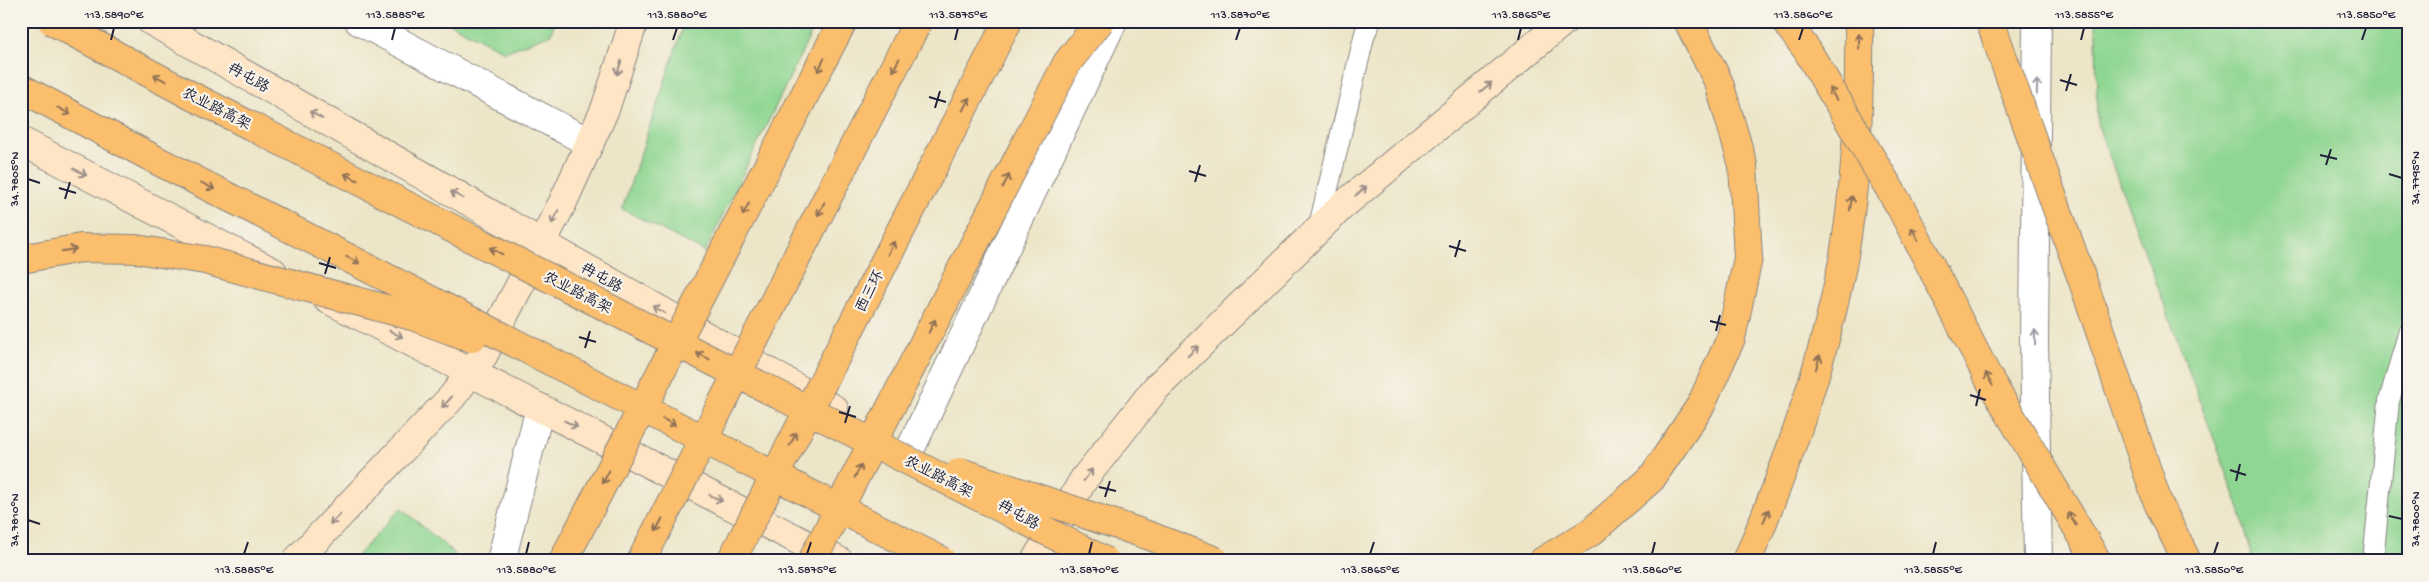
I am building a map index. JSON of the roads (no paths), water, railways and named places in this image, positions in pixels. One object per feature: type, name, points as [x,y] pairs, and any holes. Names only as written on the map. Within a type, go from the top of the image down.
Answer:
[{"type":"highway","name":"农业路高架","points":[[52,21],[192,96],[1105,561]]},
{"type":"highway","points":[[563,561],[843,21]]},
{"type":"highway","points":[[641,561],[918,21]]},
{"type":"highway","name":"西三环","points":[[731,561],[1008,21]]},
{"type":"highway","points":[[812,561],[1066,62],[1100,21]]},
{"type":"highway","points":[[1543,561],[1591,532],[1651,479],[1701,405],[1731,338],[1748,258],[1743,165],[1719,82],[1688,21]]},
{"type":"highway","points":[[1785,21],[1807,50],[1901,208],[1989,379],[2097,561]]},
{"type":"highway","points":[[1747,561],[1801,421],[1828,328],[1842,265],[1852,196],[1860,72],[1859,21]]},
{"type":"highway","points":[[1990,21],[2158,503],[2187,561]]},
{"type":"highway","points":[[21,88],[590,382],[942,561]]},
{"type":"highway","points":[[21,259],[81,248],[136,250],[205,260],[412,316],[590,382]]},
{"type":"highway","points":[[882,448],[1015,490],[1216,561]]},
{"type":"main road","name":"冉屯路","points":[[151,21],[1100,561]]},
{"type":"main road","points":[[296,561],[452,396],[483,356],[542,243],[590,143],[605,109],[634,21]]},
{"type":"main road","points":[[1035,561],[1084,480],[1156,388],[1342,207],[1564,21]]},
{"type":"main road","points":[[21,141],[839,561]]},
{"type":"street","points":[[359,21],[590,143]]},
{"type":"street","points":[[909,452],[1112,21]]},
{"type":"street","points":[[2037,21],[2034,342],[2038,561]]},
{"type":"street","points":[[501,561],[540,408]]},
{"type":"lane","points":[[1318,230],[1366,33],[1371,21]]},
{"type":"lane","points":[[2373,561],[2389,402],[2408,334]]}]
